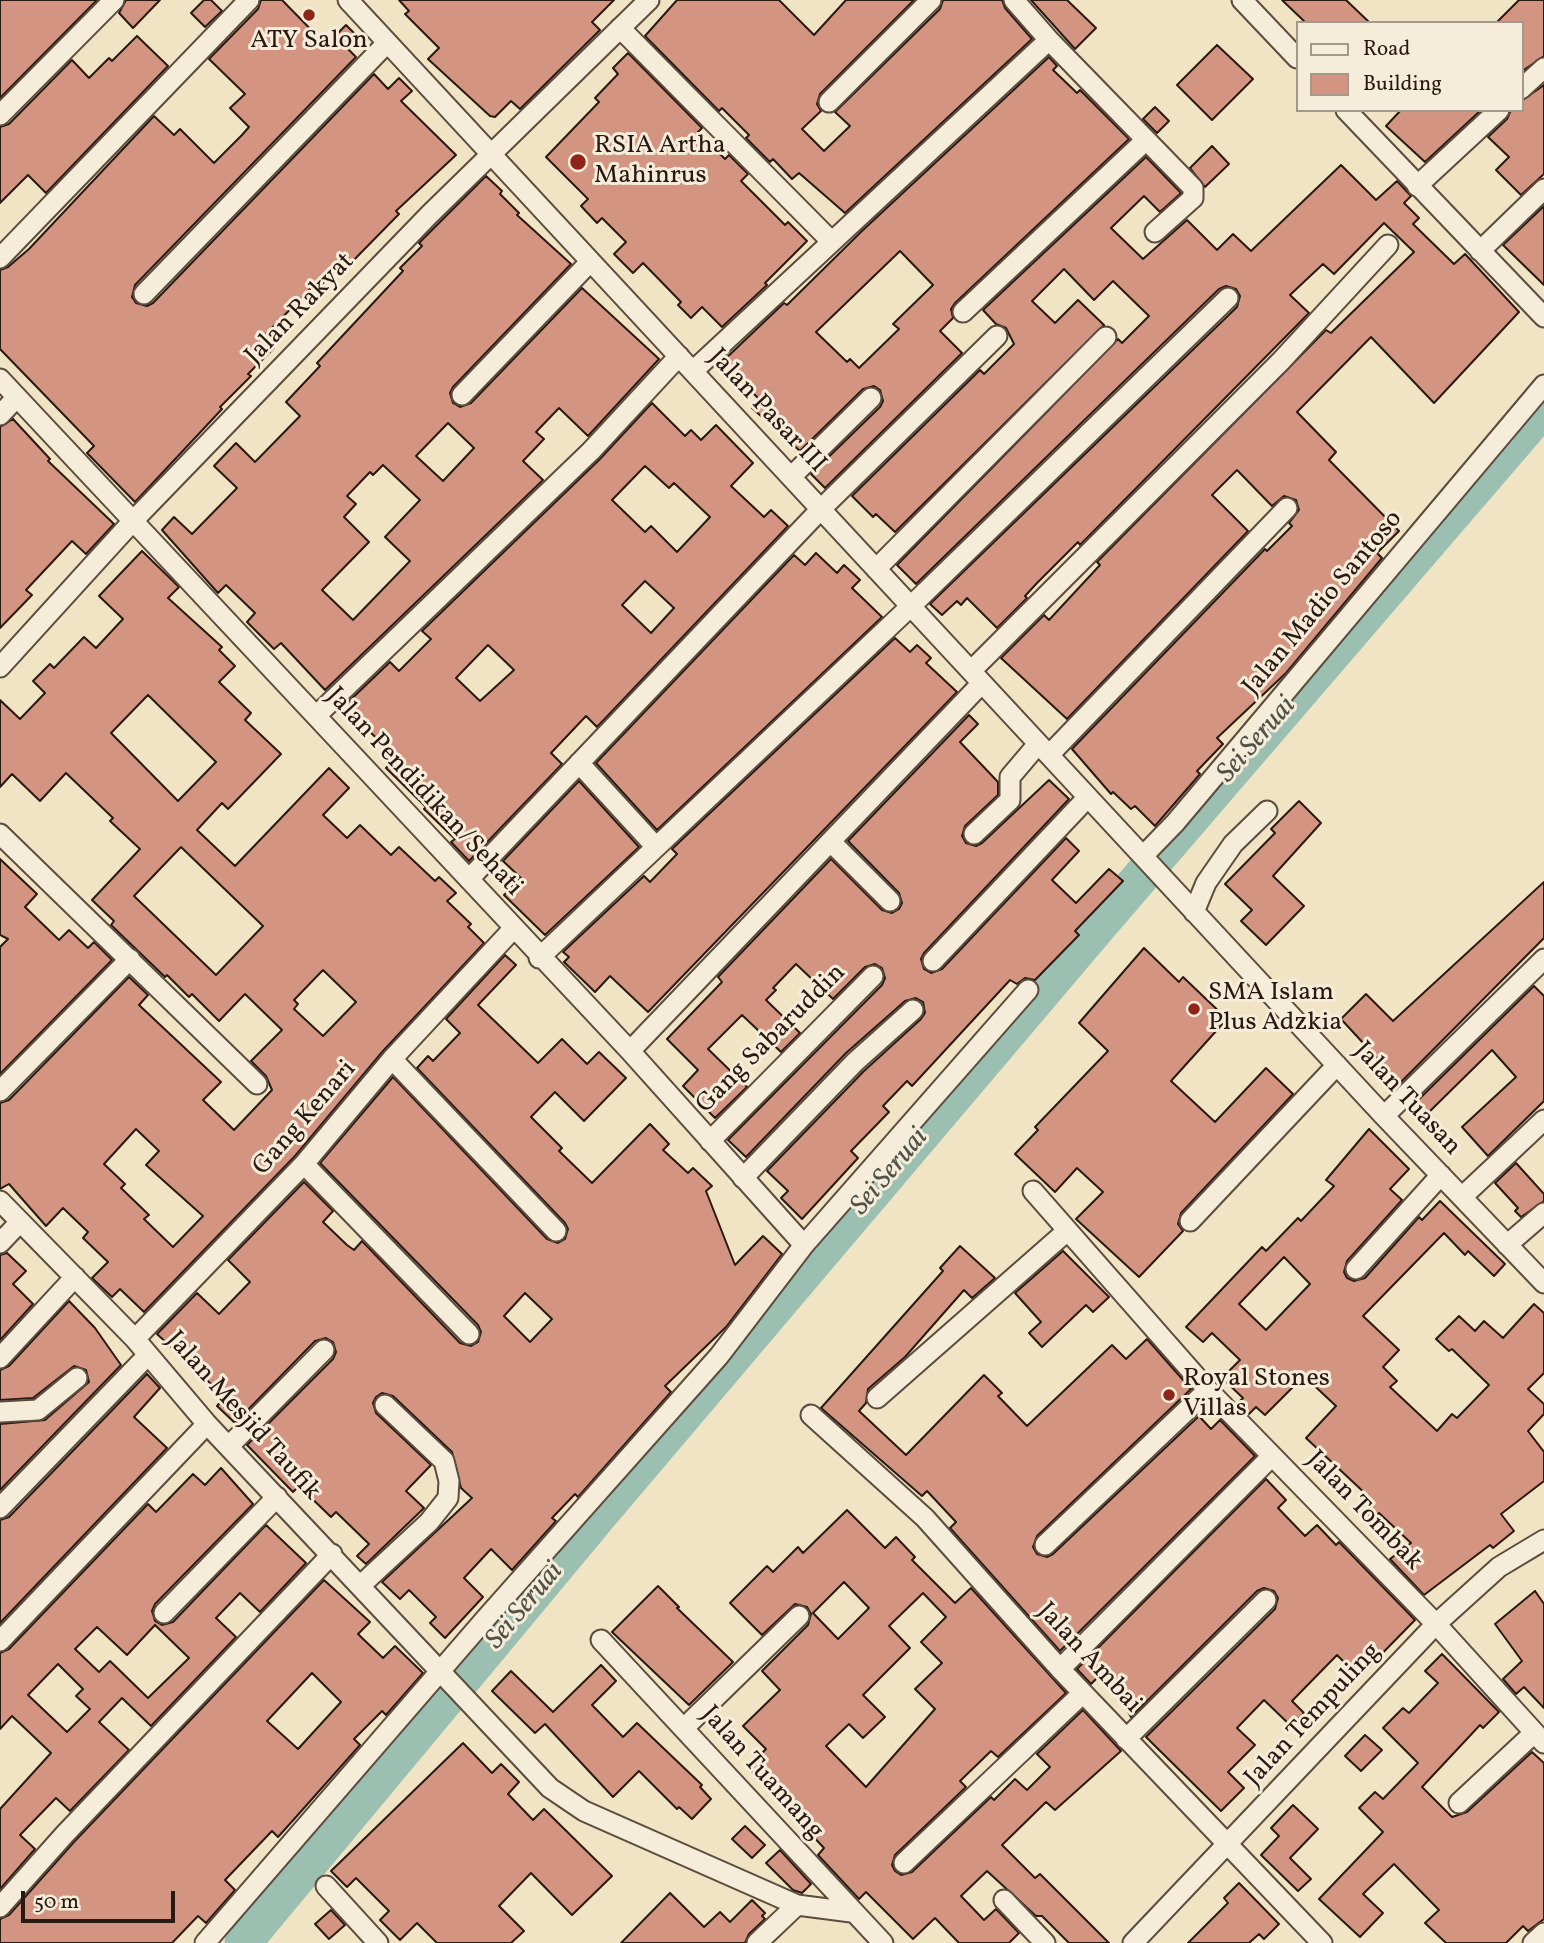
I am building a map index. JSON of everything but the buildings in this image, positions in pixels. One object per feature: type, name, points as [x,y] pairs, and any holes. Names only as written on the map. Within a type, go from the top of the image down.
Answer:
[{"type":"street","points":[[0,115],[114,0]]},
{"type":"street","points":[[0,258],[249,0]]},
{"type":"street","name":"Jalan Pasar III","points":[[348,0],[1144,858]]},
{"type":"street","name":"Jalan Rakyat","points":[[0,667],[132,522],[429,215],[649,0]]},
{"type":"street","points":[[829,102],[931,0]]},
{"type":"street","points":[[1014,0],[1195,193],[1155,232]]},
{"type":"street","points":[[1249,2],[1296,57]]},
{"type":"street","points":[[620,28],[830,240]]},
{"type":"street","points":[[693,371],[830,240],[1049,40]]},
{"type":"street","points":[[144,294],[387,43]]},
{"type":"street","points":[[1523,87],[1544,68]]},
{"type":"street","points":[[1348,112],[1544,317]]},
{"type":"street","points":[[1417,186],[1497,112]]},
{"type":"street","points":[[963,312],[1146,140]]},
{"type":"street","points":[[1480,251],[1544,189]]},
{"type":"street","points":[[630,1051],[832,843],[977,677],[1281,361],[1388,245]]},
{"type":"street","points":[[462,395],[590,262]]},
{"type":"street","points":[[539,958],[911,606],[1228,298]]},
{"type":"street","points":[[468,879],[821,509],[997,336]]},
{"type":"street","points":[[876,569],[1106,337]]},
{"type":"street","points":[[317,715],[591,452],[679,356]]},
{"type":"street","name":"Jalan Pendidikan/Sehati","points":[[0,379],[132,522],[317,715],[539,958],[630,1051],[804,1245]]},
{"type":"street","name":"Jalan Madio Santoso","points":[[1144,858],[1544,385]]},
{"type":"street","points":[[0,415],[17,397]]},
{"type":"street","points":[[791,477],[871,398]]},
{"type":"street","points":[[974,834],[1010,800],[1010,777],[1044,749],[1287,508]]},
{"type":"street","points":[[579,763],[656,847]]},
{"type":"street","points":[[933,961],[1088,797]]},
{"type":"street","points":[[1195,912],[1206,883],[1233,844],[1267,811]]},
{"type":"street","points":[[0,834],[257,1084]]},
{"type":"street","points":[[832,843],[890,901]]},
{"type":"street","name":"Jalan Tuasan","points":[[1144,858],[1544,1283]]},
{"type":"street","name":"Gang Kenari","points":[[135,1339],[304,1164],[392,1059],[513,929]]},
{"type":"street","points":[[0,1091],[130,959]]},
{"type":"street","points":[[1384,1116],[1544,959]]},
{"type":"street","name":"Gang Sabaruddin","points":[[710,1141],[873,976]]},
{"type":"street","points":[[205,1943],[445,1676],[719,1356],[804,1245],[1028,990]]},
{"type":"street","points":[[743,1178],[855,1062],[913,1010]]},
{"type":"street","points":[[392,1059],[556,1231]]},
{"type":"street","points":[[1190,1221],[1337,1065]]},
{"type":"street","points":[[1462,1197],[1544,1120]]},
{"type":"street","points":[[304,1164],[469,1335]]},
{"type":"street","points":[[1356,1269],[1441,1175]]},
{"type":"street","name":"Jalan Tombak","points":[[1033,1191],[1208,1390],[1436,1624],[1539,1738]]},
{"type":"street","name":"Jalan Mesjid Taufik","points":[[0,1201],[135,1339],[207,1424],[550,1787],[584,1811],[797,1905],[852,1912]]},
{"type":"street","points":[[1507,1245],[1544,1213]]},
{"type":"street","points":[[0,1243],[20,1222]]},
{"type":"street","points":[[877,1398],[977,1313],[1067,1230]]},
{"type":"street","points":[[0,1358],[75,1277]]},
{"type":"street","points":[[229,1446],[324,1350]]},
{"type":"street","points":[[0,1508],[148,1354]]},
{"type":"street","points":[[0,1412],[38,1410],[77,1378]]},
{"type":"street","points":[[1045,1545],[1208,1390]]},
{"type":"street","points":[[361,1585],[429,1522],[448,1499],[449,1480],[444,1461],[385,1405]]},
{"type":"street","name":"Jalan Ambai","points":[[811,1415],[925,1518],[1060,1669],[1322,1943]]},
{"type":"street","points":[[0,1641],[207,1424]]},
{"type":"street","points":[[1060,1669],[1272,1455]]},
{"type":"street","points":[[164,1613],[277,1497]]},
{"type":"street","name":"Jalan Tempuling","points":[[1133,1943],[1436,1624],[1499,1567],[1544,1540]]},
{"type":"street","points":[[0,1907],[65,1834],[332,1554]]},
{"type":"street","points":[[1126,1739],[1266,1600]]},
{"type":"street","points":[[684,1728],[799,1616]]},
{"type":"street","name":"Jalan Tuamang","points":[[601,1640],[883,1943]]},
{"type":"street","points":[[904,1863],[1083,1693]]},
{"type":"street","points":[[1459,1803],[1539,1738]]},
{"type":"street","points":[[326,1886],[378,1943]]},
{"type":"street","points":[[1004,1900],[1045,1943]]},
{"type":"street","points":[[757,1943],[797,1905]]},
{"type":"street","points":[[1533,1943],[1544,1933]]},
{"type":"waterway","name":"Sei Seruai","points":[[243,1943],[600,1514],[1101,923],[1544,408]]},
{"type":"place","name":"ATY Salon","points":[[309,15]]},
{"type":"place","name":"RSIA Artha Mahinrus","points":[[578,162]]},
{"type":"place","name":"SMA Islam Plus Adzkia","points":[[1194,1009]]},
{"type":"place","name":"Royal Stones Villas","points":[[1169,1395]]}]
